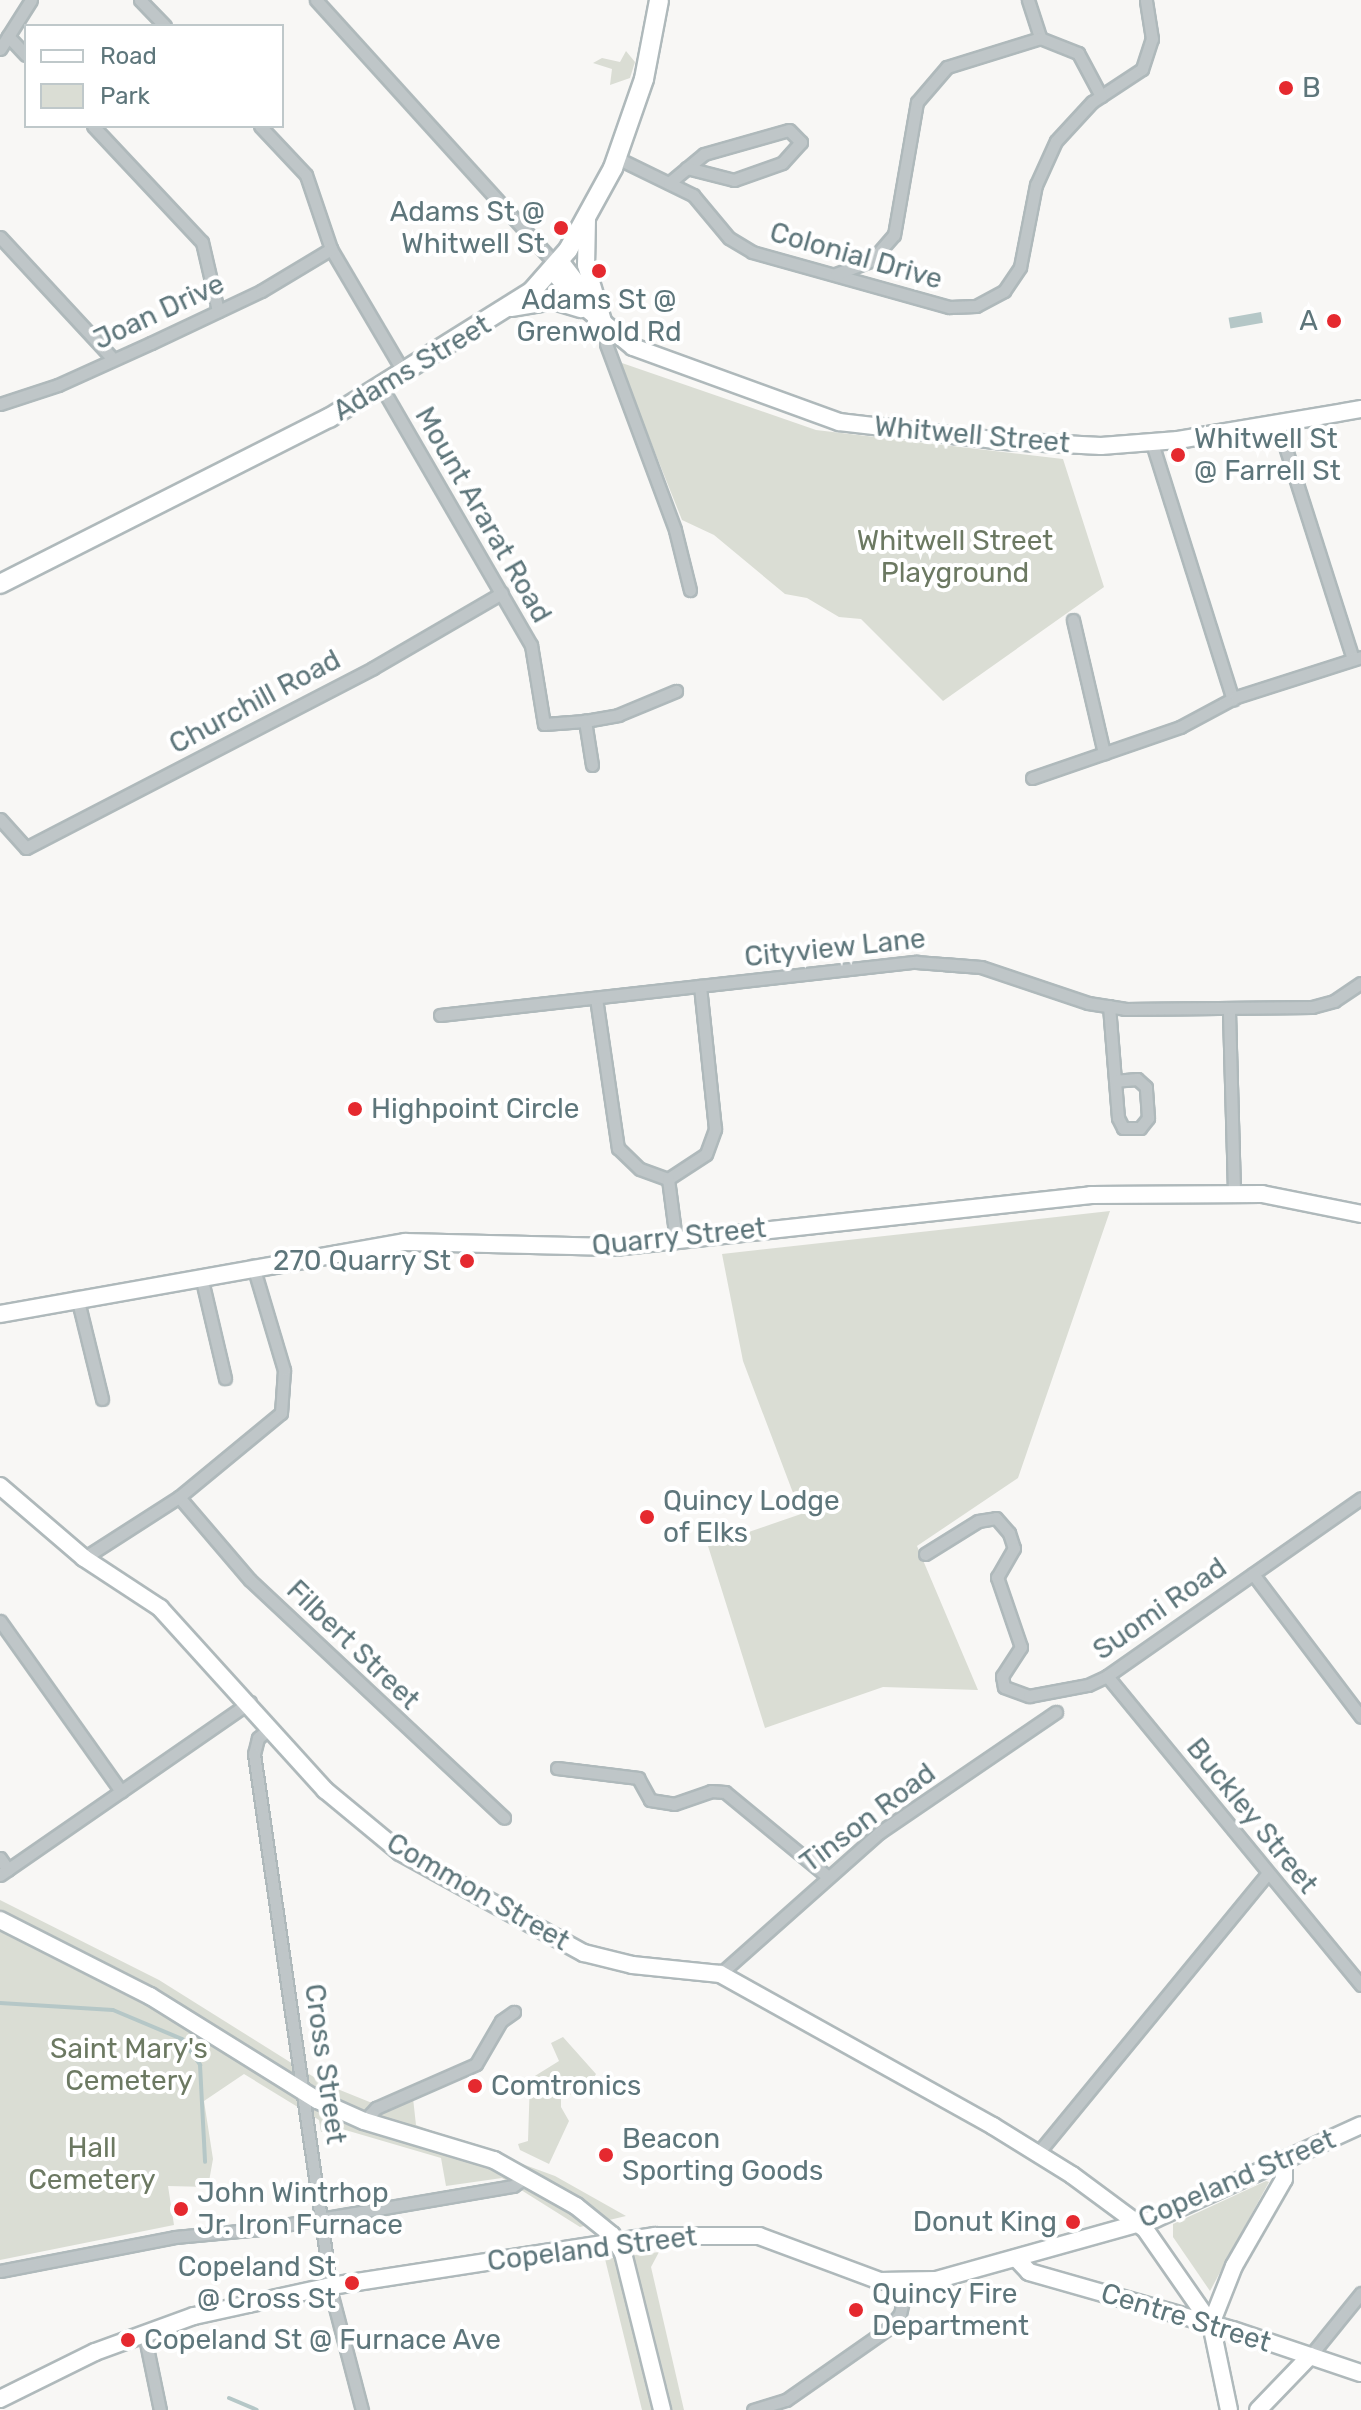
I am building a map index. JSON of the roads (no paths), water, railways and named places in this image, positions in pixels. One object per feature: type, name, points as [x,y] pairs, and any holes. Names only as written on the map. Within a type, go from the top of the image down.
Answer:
[{"type":"main road","name":"Adams Street","points":[[0,584],[382,388],[510,308],[556,265],[587,218],[617,158],[644,79],[659,0]]},
{"type":"main road","points":[[587,218],[586,265],[608,327]]},
{"type":"main road","name":"Whitwell Street","points":[[556,265],[608,327],[652,356],[839,422],[1004,441],[1152,443],[1361,409]]},
{"type":"main road","points":[[510,308],[564,302],[608,327]]},
{"type":"main road","name":"Quarry Street","points":[[0,1314],[77,1297],[405,1242],[614,1247],[1091,1195],[1234,1195],[1313,1200],[1361,1214]]},
{"type":"main road","name":"Common Street","points":[[0,1486],[84,1558],[160,1608],[362,1824],[483,1901],[584,1953],[633,1965],[720,1974],[1038,2153],[1138,2224],[1211,2324]]},
{"type":"main road","points":[[0,1920],[150,1996],[305,2094],[364,2121],[471,2152],[527,2176],[576,2206],[617,2241],[629,2268],[662,2410]]},
{"type":"main road","name":"Copeland Street","points":[[0,2399],[144,2333],[194,2316],[331,2286],[617,2241],[664,2235],[759,2236],[861,2275],[907,2283],[1016,2258],[1138,2224],[1361,2125]]},
{"type":"main road","points":[[1229,2410],[1211,2324],[1234,2266],[1284,2179],[1284,2161]]},
{"type":"main road","name":"Centre Street","points":[[1016,2258],[1029,2272],[1211,2324],[1361,2373]]},
{"type":"main road","points":[[1258,2410],[1310,2356]]},
{"type":"street","points":[[0,49],[31,0]]},
{"type":"street","points":[[140,0],[163,24]]},
{"type":"street","points":[[316,0],[556,265]]},
{"type":"street","points":[[1028,0],[1040,38]]},
{"type":"street","name":"Colonial Drive","points":[[617,158],[693,195],[743,248],[949,307],[967,308],[996,297],[1023,260],[1045,161],[1061,134],[1101,96],[1126,84],[1150,55],[1152,21],[1146,0]]},
{"type":"street","points":[[8,36],[24,53]]},
{"type":"street","points":[[836,274],[872,260],[894,235],[915,109],[931,80],[967,58],[1040,38],[1078,53],[1101,96]]},
{"type":"street","points":[[95,128],[202,242],[218,311]]},
{"type":"street","points":[[262,128],[306,175],[331,249],[404,373]]},
{"type":"street","points":[[669,183],[687,168],[704,154],[789,130],[801,142],[782,163],[734,180],[687,168]]},
{"type":"street","points":[[0,237],[113,359]]},
{"type":"street","name":"Joan Drive","points":[[0,404],[58,385],[218,311],[331,249]]},
{"type":"street","points":[[608,327],[606,344],[675,530],[690,590]]},
{"type":"street","name":"Mount Ararat Road","points":[[382,388],[531,645],[544,724],[585,721]]},
{"type":"street","points":[[1032,778],[1180,727],[1233,700],[1357,658],[1277,421]]},
{"type":"street","points":[[1152,443],[1233,700]]},
{"type":"street","name":"Churchill Road","points":[[0,819],[26,848],[373,668],[502,593]]},
{"type":"street","points":[[1073,620],[1104,753]]},
{"type":"street","points":[[592,765],[585,721],[618,715],[676,691]]},
{"type":"street","name":"Cityview Lane","points":[[440,1015],[951,962],[1109,1006],[1229,1012],[1312,1007],[1334,1001],[1361,983]]},
{"type":"street","points":[[668,1179],[706,1154],[715,1129],[700,986]]},
{"type":"street","points":[[596,998],[618,1148],[640,1169],[668,1179]]},
{"type":"street","points":[[1109,1006],[1116,1081],[1123,1128],[1140,1128],[1148,1118],[1146,1087],[1137,1079],[1116,1081]]},
{"type":"street","points":[[1229,1012],[1234,1195]]},
{"type":"street","points":[[668,1179],[676,1240]]},
{"type":"street","points":[[84,1558],[179,1497],[281,1413],[284,1370],[253,1266]]},
{"type":"street","points":[[201,1276],[225,1378]]},
{"type":"street","points":[[77,1297],[102,1399]]},
{"type":"street","name":"Filbert Street","points":[[179,1497],[250,1580],[504,1818]]},
{"type":"street","name":"Suomi Road","points":[[925,1554],[978,1521],[996,1518],[1014,1548],[997,1577],[1019,1632],[1018,1654],[1002,1676],[1004,1687],[1013,1695],[1088,1685],[1107,1676],[1361,1498]]},
{"type":"street","points":[[1253,1574],[1360,1713]]},
{"type":"street","points":[[0,1621],[121,1791]]},
{"type":"street","name":"Buckley Street","points":[[1107,1676],[1361,1985]]},
{"type":"street","points":[[0,1858],[4,1872],[250,1702]]},
{"type":"street","name":"Tinson Road","points":[[720,1974],[880,1832],[1056,1712]]},
{"type":"street","name":"Cross Street","points":[[270,1728],[258,1738],[254,1754],[331,2286],[362,2410]]},
{"type":"street","points":[[557,1768],[638,1778],[650,1800],[674,1804],[711,1791],[725,1792],[827,1876]]},
{"type":"street","points":[[1038,2153],[1268,1873]]},
{"type":"street","points":[[364,2121],[376,2108],[476,2064],[501,2021],[514,2012]]},
{"type":"street","points":[[0,2271],[175,2237],[323,2219],[513,2186],[527,2176]]},
{"type":"street","points":[[753,2410],[786,2400],[884,2332],[900,2314],[907,2283]]},
{"type":"street","points":[[1310,2356],[1361,2293]]},
{"type":"street","points":[[144,2333],[160,2410]]},
{"type":"waterway","points":[[0,2003],[113,2010],[182,2039],[200,2065],[205,2162]]},
{"type":"waterway","points":[[229,2398],[257,2410]]},
{"type":"place","name":"B","points":[[1286,88]]},
{"type":"place","name":"Adams St @ Whitwell St","points":[[561,228]]},
{"type":"place","name":"Adams St @ Grenwold Rd","points":[[599,271]]},
{"type":"place","name":"A","points":[[1334,321]]},
{"type":"place","name":"Whitwell St @ Farrell St","points":[[1178,455]]},
{"type":"place","name":"Highpoint Circle","points":[[355,1109]]},
{"type":"place","name":"270 Quarry St","points":[[467,1261]]},
{"type":"place","name":"Quincy Lodge of Elks","points":[[647,1517]]},
{"type":"place","name":"Comtronics","points":[[475,2086]]},
{"type":"place","name":"Beacon Sporting Goods","points":[[606,2155]]},
{"type":"place","name":"John Wintrhop Jr. Iron Furnace","points":[[181,2209]]},
{"type":"place","name":"Donut King","points":[[1073,2222]]},
{"type":"place","name":"Copeland St @ Cross St","points":[[352,2283]]},
{"type":"place","name":"Quincy Fire Department","points":[[856,2310]]},
{"type":"place","name":"Copeland St @ Furnace Ave","points":[[128,2340]]},
{"type":"park label","name":"Whitwell Street Playground","points":[[955,557]]},
{"type":"park label","name":"Saint Mary's Cemetery","points":[[129,2065]]},
{"type":"park label","name":"Hall Cemetery","points":[[92,2164]]}]
